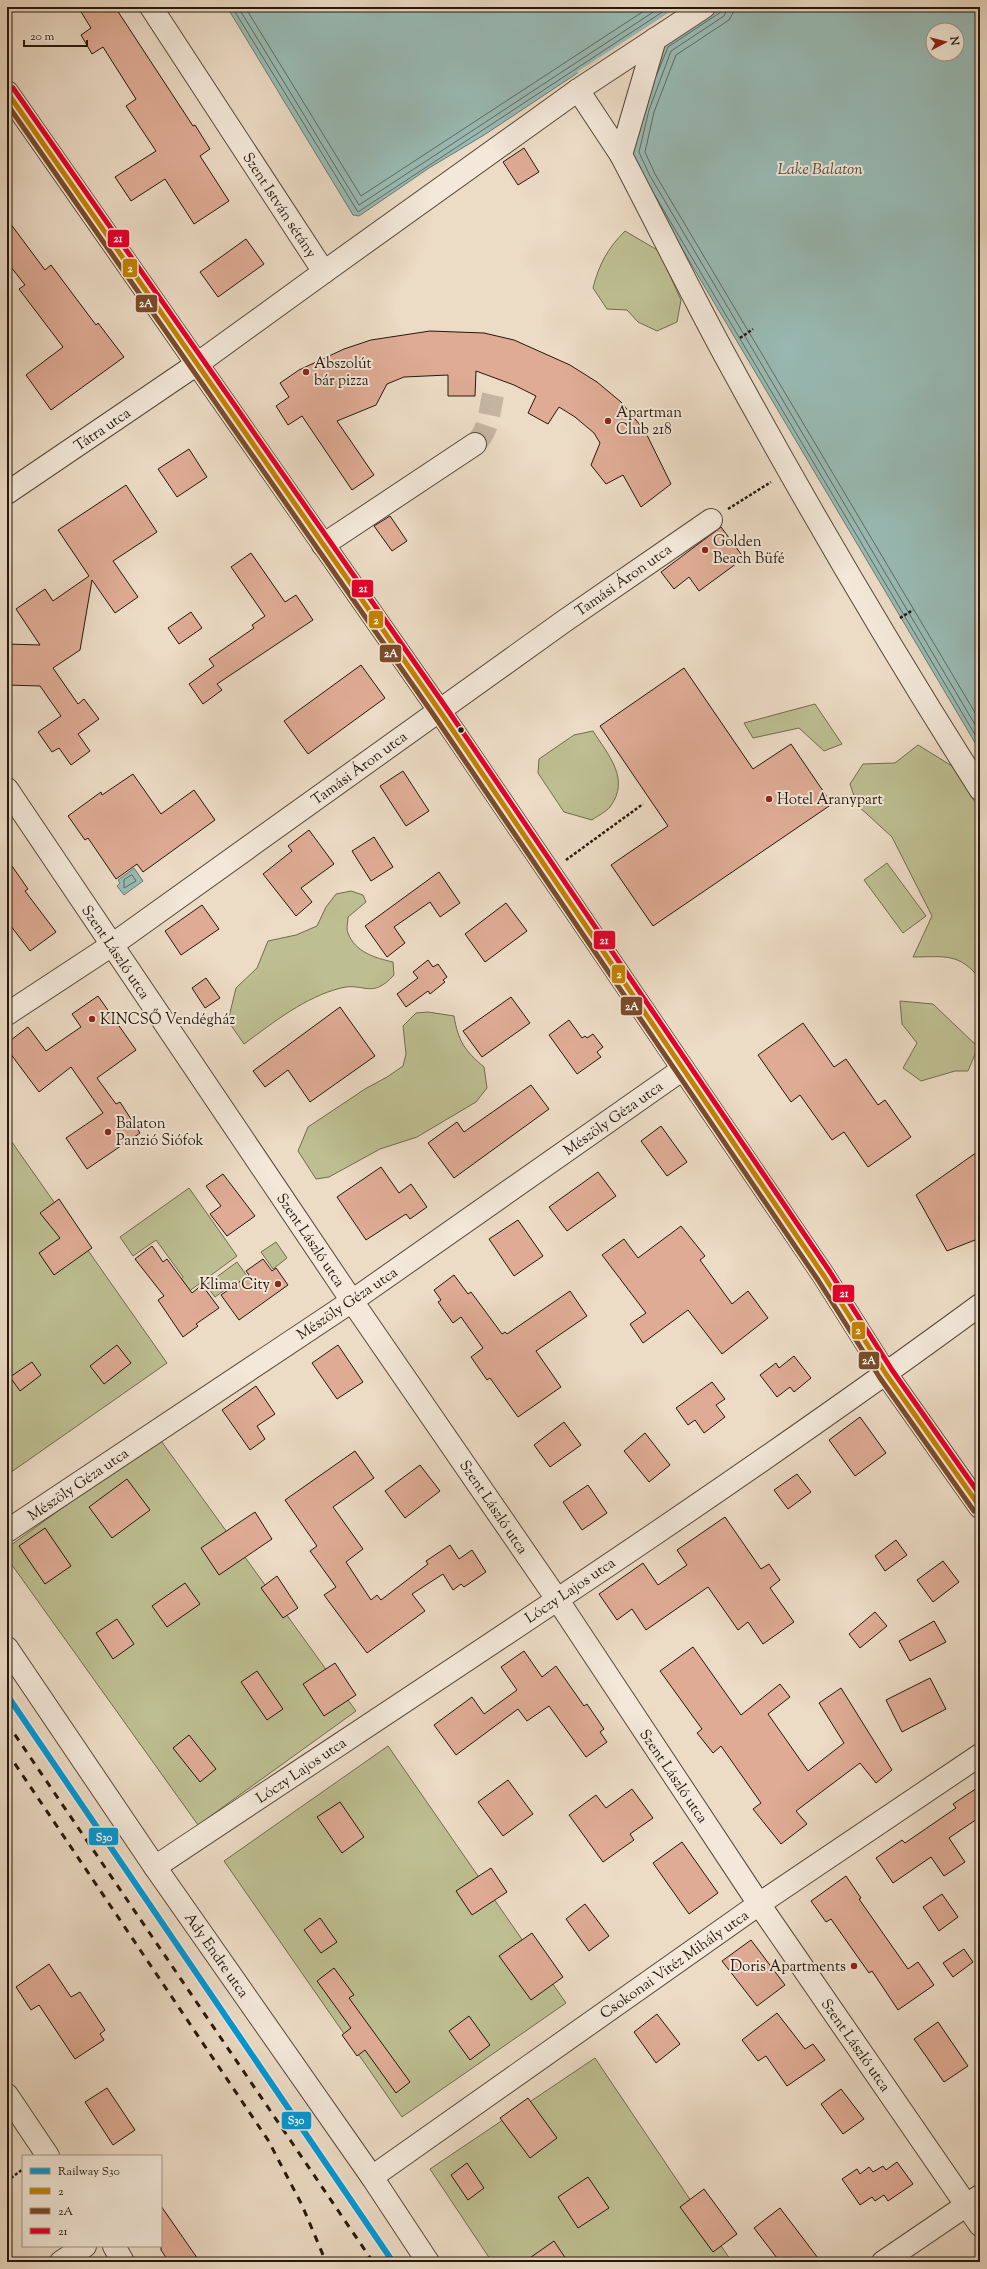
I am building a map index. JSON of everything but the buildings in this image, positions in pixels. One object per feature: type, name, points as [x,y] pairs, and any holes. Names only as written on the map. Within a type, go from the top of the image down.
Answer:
[{"type":"street","name":"Szent István sétány","points":[[151,7],[324,272],[197,364]]},
{"type":"street","points":[[324,272],[578,90],[704,7]]},
{"type":"street","points":[[621,155],[655,39]]},
{"type":"street","points":[[578,90],[621,155],[722,350],[790,471],[882,630],[980,789]]},
{"type":"street","points":[[7,92],[439,710],[819,1269],[886,1374],[980,1508]]},
{"type":"street","name":"Tátra utca","points":[[7,493],[197,364]]},
{"type":"street","points":[[323,545],[475,444]]},
{"type":"street","name":"Tamási Áron utca","points":[[7,1014],[112,945],[439,710],[710,520]]},
{"type":"street","name":"Szent László utca","points":[[7,789],[352,1301],[557,1599],[759,1904],[973,2201],[980,2226]]},
{"type":"street","name":"Mészöly Géza utca","points":[[7,1531],[352,1301],[683,1069]]},
{"type":"street","name":"Lóczy Lajos utca","points":[[155,1867],[557,1599],[886,1374],[980,1305]]},
{"type":"street","name":"Ady Endre utca","points":[[7,1648],[155,1867],[372,2177],[428,2262]]},
{"type":"street","name":"Csokonai Vitéz Mihály utca","points":[[372,2177],[759,1904],[980,1755]]},
{"type":"street","points":[[7,2095],[47,2155]]},
{"type":"street","points":[[883,2262],[973,2201]]},
{"type":"street","points":[[61,2262],[84,2247]]},
{"type":"street","points":[[115,2247],[123,2262]]},
{"type":"path","points":[[710,520],[790,471]]},
{"type":"path","points":[[549,872],[643,804]]},
{"type":"path","points":[[7,2181],[22,2171]]},
{"type":"green space","points":[[625,231],[659,251],[681,300],[677,322],[657,331],[638,322],[627,310],[607,309],[593,288],[598,271],[605,257]]},
{"type":"green space","points":[[815,704],[842,744],[824,751],[799,728],[753,738],[744,723]]},
{"type":"green space","points":[[593,731],[611,758],[618,777],[618,787],[616,797],[610,807],[592,820],[564,812],[538,773],[539,759],[574,735]]},
{"type":"green space","points":[[918,745],[952,766],[980,810],[980,979],[972,970],[958,960],[942,957],[913,957],[932,916],[892,837],[857,805],[850,784],[863,764],[895,763]]},
{"type":"green space","points":[[887,863],[926,916],[903,933],[864,880]]},
{"type":"green space","points":[[351,891],[363,895],[366,902],[348,917],[347,930],[351,940],[366,953],[393,962],[394,975],[379,987],[373,989],[356,987],[341,988],[315,997],[290,1011],[244,1044],[228,1021],[236,988],[257,968],[268,941],[296,935],[317,926],[326,907],[336,894]]},
{"type":"green space","points":[[900,1001],[933,1004],[978,1047],[968,1071],[955,1071],[921,1081],[903,1068],[917,1043],[902,1024]]},
{"type":"green space","points":[[428,1012],[454,1016],[463,1045],[484,1067],[487,1088],[476,1102],[417,1137],[380,1149],[329,1177],[316,1179],[298,1151],[308,1127],[403,1066],[406,1054],[403,1026],[416,1013]]},
{"type":"green space","points":[[7,1135],[167,1363],[7,1475]]},
{"type":"green space","points":[[189,1188],[237,1256],[188,1292],[180,1280],[183,1277],[156,1240],[133,1256],[120,1237]]},
{"type":"green space","points":[[276,1242],[287,1258],[273,1269],[261,1252]]},
{"type":"green space","points":[[237,1262],[252,1283],[234,1295],[229,1287],[215,1297],[206,1285]]},
{"type":"green space","points":[[159,1438],[356,1711],[198,1825],[7,1558],[7,1548]]},
{"type":"green space","points":[[388,1746],[566,2003],[402,2117],[224,1861]]},
{"type":"green space","points":[[595,2058],[732,2262],[492,2262],[430,2169]]},
{"type":"water","points":[[227,7],[677,7],[484,135],[429,168],[359,216],[353,215]]},
{"type":"water","name":"Lake Balaton","points":[[722,7],[980,7],[980,751],[642,181],[629,154],[664,45]]},
{"type":"water","points":[[134,868],[143,881],[124,895],[117,886],[120,883],[118,880]]},
{"type":"pier","points":[[679,7],[578,73],[577,72]]},
{"type":"tunnel","points":[[475,444],[480,439],[486,428],[493,395]]},
{"type":"railway","points":[[7,1723],[373,2262]]},
{"type":"railway","points":[[7,1752],[268,2140],[302,2205],[326,2262]]},
{"type":"rail line","name":"S30","points":[[7,1695],[393,2262]]},
{"type":"transit line","name":"21","points":[[13,88],[445,706],[830,1272],[892,1370],[980,1495]]},
{"type":"transit line","name":"2","points":[[7,92],[439,710],[824,1276],[886,1374],[980,1507]]},
{"type":"transit line","name":"2A","points":[[7,104],[433,714],[818,1280],[880,1378],[974,1511]]},
{"type":"place","name":"Abszolút bár pizza","points":[[306,372]]},
{"type":"place","name":"Apartman Club 218","points":[[608,421]]},
{"type":"place","name":"Golden Beach Büfé","points":[[705,550]]},
{"type":"place","name":"Hotel Aranypart","points":[[769,799]]},
{"type":"place","name":"KINCSŐ Vendégház","points":[[92,1019]]},
{"type":"place","name":"Balaton Panzió Siófok","points":[[108,1132]]},
{"type":"place","name":"Klima City","points":[[278,1284]]},
{"type":"place","name":"Doris Apartments","points":[[854,1966]]}]
